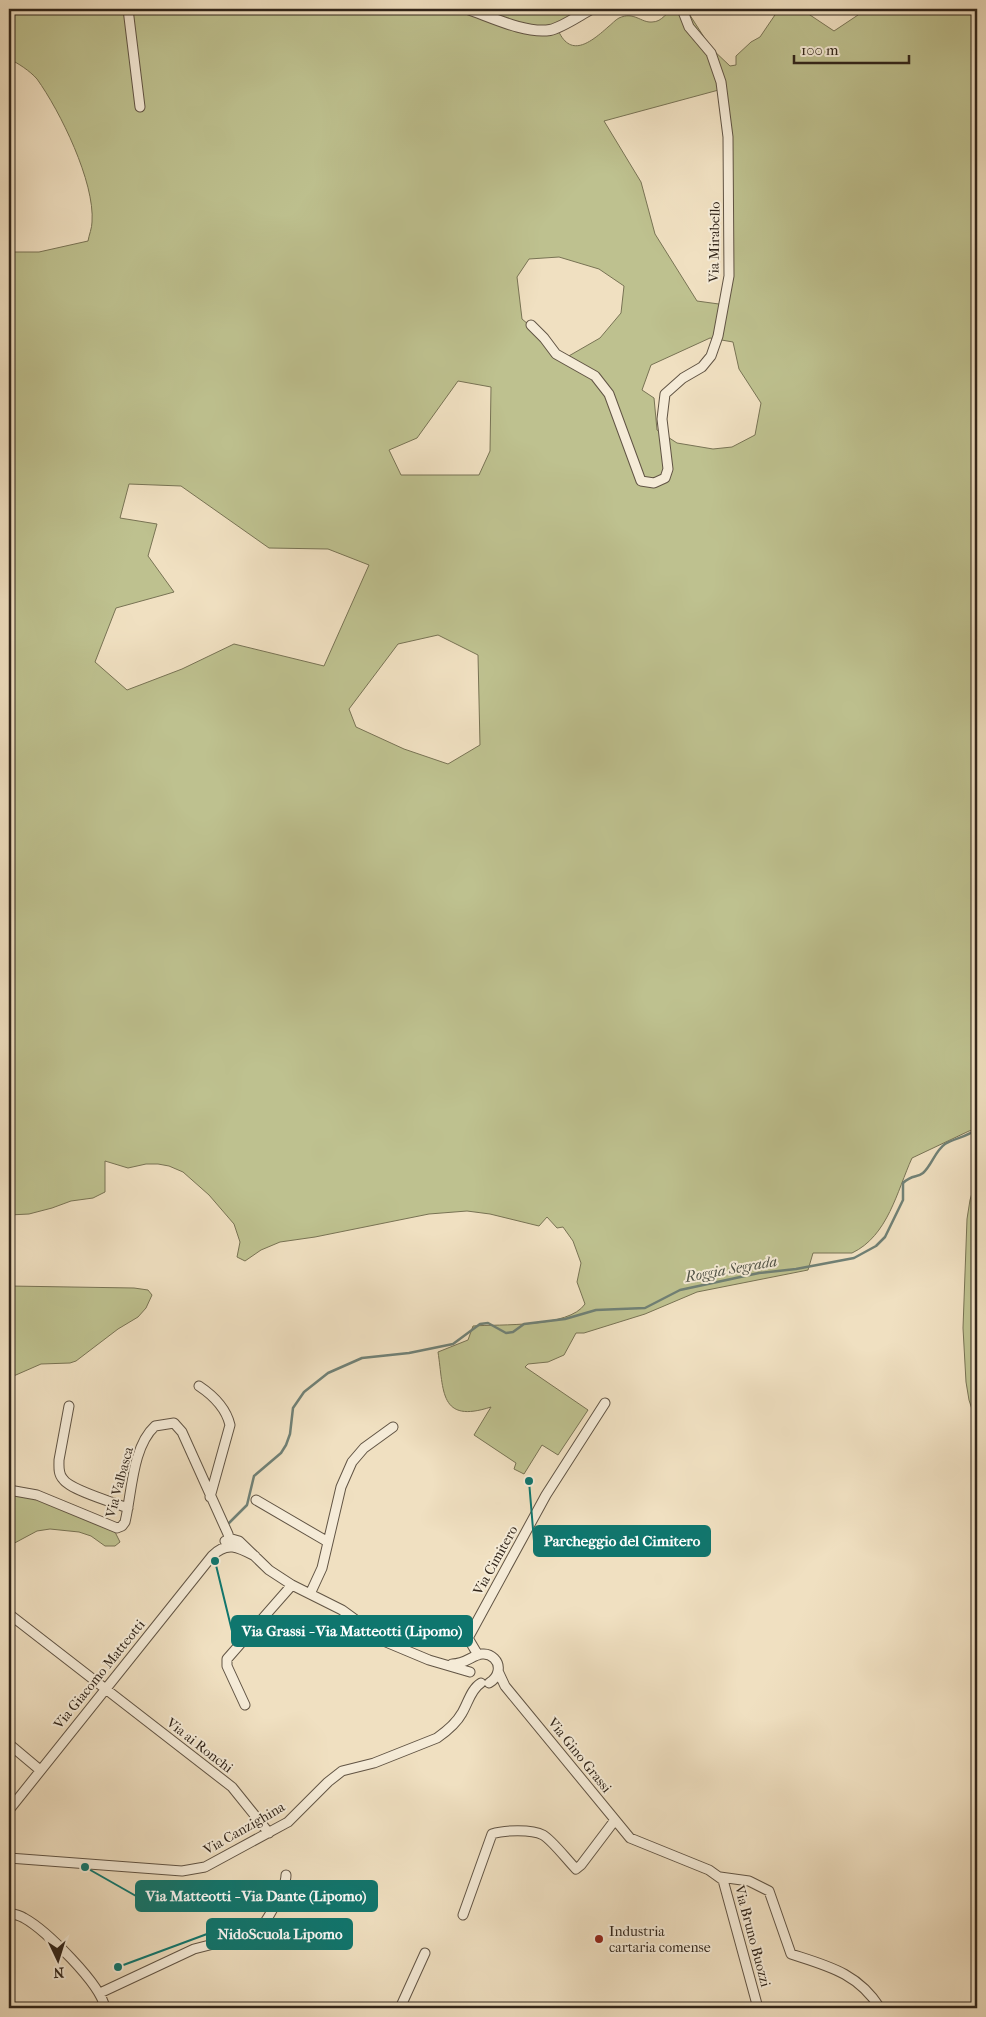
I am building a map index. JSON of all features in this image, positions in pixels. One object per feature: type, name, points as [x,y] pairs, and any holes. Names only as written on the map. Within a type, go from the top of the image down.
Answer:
[{"type":"street","points":[[128,9],[140,107]]},
{"type":"street","points":[[468,9],[523,28],[540,31],[552,30],[591,9]]},
{"type":"street","name":"Via Mirabello","points":[[531,325],[556,354],[595,376],[609,394],[641,482],[654,483],[665,478],[668,469],[662,419],[665,394],[683,378],[702,367],[711,356],[718,336],[729,276],[728,136],[721,82],[711,53],[689,27],[682,9]]},
{"type":"street","points":[[199,1386],[218,1401],[230,1425],[210,1498]]},
{"type":"street","name":"Via Cimitero","points":[[475,1657],[468,1638],[546,1495],[605,1403]]},
{"type":"street","points":[[69,1406],[59,1468],[61,1478],[71,1486],[128,1508]]},
{"type":"street","name":"Via Valbasca","points":[[9,1490],[38,1495],[117,1528],[124,1524],[140,1450],[153,1428],[158,1425],[171,1423],[179,1427],[230,1543]]},
{"type":"street","points":[[310,1594],[322,1568],[341,1487],[352,1462],[364,1448],[393,1427]]},
{"type":"street","points":[[256,1500],[328,1542]]},
{"type":"street","points":[[230,1543],[254,1556],[269,1570],[292,1586],[342,1610],[386,1642],[423,1657],[470,1672],[480,1684],[505,1686]]},
{"type":"street","name":"Via Giacomo Matteotti","points":[[9,1810],[212,1556],[230,1543]]},
{"type":"street","points":[[245,1706],[227,1666],[227,1659],[292,1586]]},
{"type":"street","name":"Via ai Ronchi","points":[[9,1614],[232,1787],[269,1833]]},
{"type":"street","points":[[442,1663],[458,1664],[475,1657],[490,1655],[498,1663],[498,1671],[494,1680],[480,1684]]},
{"type":"street","points":[[470,1672],[470,1664],[475,1657]]},
{"type":"street","name":"Via Gino Grassi","points":[[498,1671],[505,1686],[615,1820],[634,1840]]},
{"type":"street","name":"Via Canzighina","points":[[9,1858],[189,1871],[205,1867],[288,1822],[328,1782],[342,1771],[374,1763],[444,1734],[458,1720],[480,1684]]},
{"type":"street","points":[[9,1744],[40,1770]]},
{"type":"street","points":[[463,1915],[492,1834],[503,1831],[529,1832],[542,1835],[576,1869],[615,1820]]},
{"type":"street","name":"Via Bruno Buozzi","points":[[634,1840],[709,1870],[720,1877],[727,1889],[758,2008]]},
{"type":"street","points":[[100,1993],[194,1949],[256,1933],[262,1926],[285,1885],[286,1875]]},
{"type":"street","points":[[720,1877],[749,1881],[769,1891],[791,1954],[837,1969],[862,1985],[880,2008]]},
{"type":"street","points":[[9,1913],[25,1918],[72,1959],[100,1993],[105,2008]]},
{"type":"street","points":[[400,2008],[425,1953]]},
{"type":"green space","points":[[9,9],[578,9],[576,14],[556,25],[566,42],[579,46],[593,39],[616,20],[624,16],[633,16],[648,22],[656,22],[672,10],[686,9],[711,48],[730,66],[736,65],[736,56],[751,42],[760,37],[779,9],[801,9],[834,31],[858,15],[853,9],[977,9],[977,1129],[912,1158],[883,1224],[874,1236],[852,1253],[813,1253],[808,1270],[697,1292],[645,1314],[584,1333],[576,1333],[564,1355],[548,1362],[528,1364],[525,1367],[588,1410],[558,1455],[542,1445],[524,1474],[514,1469],[516,1463],[474,1435],[491,1407],[474,1411],[462,1411],[453,1407],[447,1400],[438,1352],[468,1340],[473,1326],[550,1321],[577,1312],[585,1304],[577,1282],[581,1263],[573,1241],[563,1227],[557,1228],[547,1217],[539,1226],[490,1214],[467,1211],[429,1214],[315,1237],[280,1242],[261,1250],[245,1261],[237,1257],[240,1242],[234,1224],[209,1195],[183,1172],[158,1164],[146,1164],[128,1168],[105,1161],[105,1192],[93,1198],[71,1201],[29,1214],[9,1215],[9,252],[39,252],[88,241],[92,222],[88,187],[82,168],[56,109],[37,79],[24,67],[9,59]],"holes":[[[726,88],[726,305],[697,301],[655,234],[641,182],[604,121]],[[559,257],[599,269],[624,286],[621,313],[600,338],[567,357],[522,319],[517,277],[529,259]],[[710,338],[733,342],[739,369],[761,403],[755,435],[732,447],[713,449],[677,443],[657,430],[654,398],[642,390],[651,365]],[[458,381],[491,387],[490,451],[479,475],[401,475],[389,450],[417,438]],[[129,484],[181,486],[269,548],[328,549],[369,565],[324,666],[234,644],[182,669],[127,690],[95,662],[116,608],[174,592],[148,556],[157,524],[120,518]],[[438,635],[478,655],[480,745],[448,764],[404,749],[356,727],[349,709],[398,644]]]},
{"type":"green space","points":[[977,1176],[977,1425],[969,1400],[966,1382],[963,1328],[967,1219]]},
{"type":"green space","points":[[9,1286],[134,1288],[148,1290],[152,1295],[146,1308],[138,1317],[118,1329],[76,1361],[41,1364],[9,1378]]},
{"type":"green space","points":[[9,1492],[32,1495],[115,1532],[120,1542],[115,1546],[105,1546],[91,1536],[79,1532],[50,1529],[37,1531],[9,1546]]},
{"type":"waterway","name":"Roggia Segrada","points":[[229,1523],[247,1505],[254,1476],[281,1453],[286,1445],[290,1434],[293,1408],[304,1392],[328,1373],[362,1358],[409,1353],[453,1344],[480,1324],[488,1323],[506,1333],[513,1332],[524,1324],[565,1319],[596,1310],[645,1308],[680,1290],[759,1273],[796,1269],[854,1258],[876,1246],[885,1237],[903,1200],[903,1183],[909,1178],[923,1173],[945,1144],[977,1129]]},
{"type":"place","name":"Parcheggio del Cimitero","points":[[529,1481]]},
{"type":"place","name":"Via Grassi - Via Matteotti (Lipomo)","points":[[215,1561]]},
{"type":"place","name":"Via Matteotti - Via Dante (Lipomo)","points":[[85,1867]]},
{"type":"place","name":"Industria cartaria comense","points":[[599,1939]]},
{"type":"place","name":"NidoScuola Lipomo","points":[[118,1967]]}]
